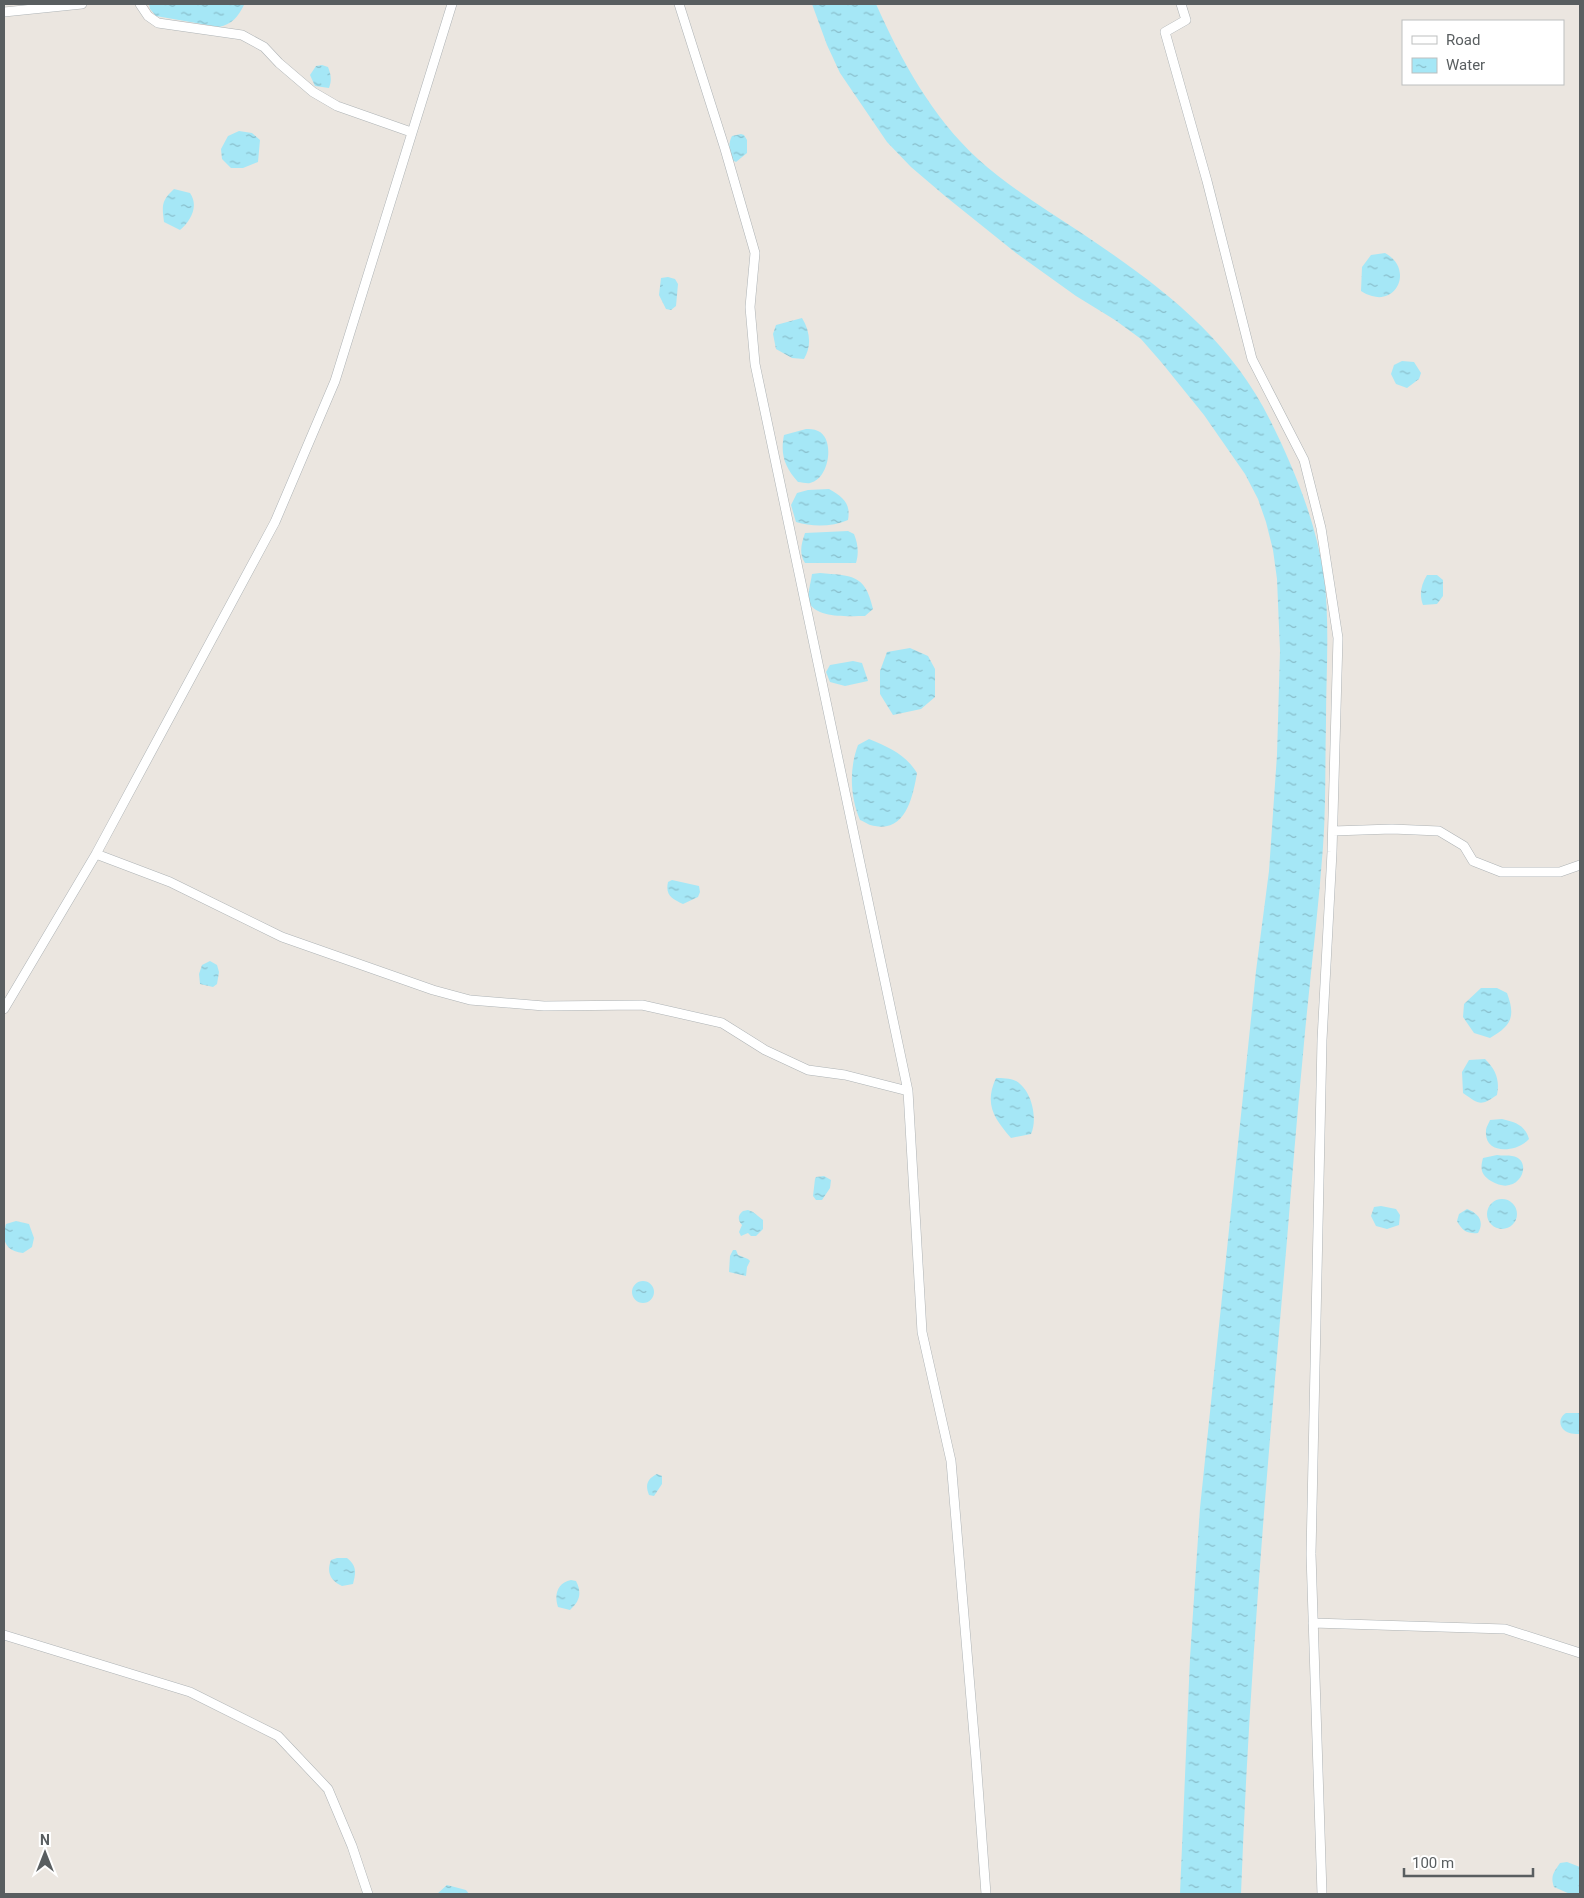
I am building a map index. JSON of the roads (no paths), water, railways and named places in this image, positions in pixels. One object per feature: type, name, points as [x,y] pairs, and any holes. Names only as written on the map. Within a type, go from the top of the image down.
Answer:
[{"type":"street","points":[[4,12],[82,4]]},
{"type":"street","points":[[140,4],[148,16],[158,23],[242,35],[264,47],[284,68],[313,92],[337,106],[411,132]]},
{"type":"street","points":[[4,1009],[96,854],[275,522],[335,381],[452,4]]},
{"type":"street","points":[[679,4],[725,149],[755,254],[750,307],[755,364],[908,1091],[922,1332],[950,1461],[986,1894]]},
{"type":"street","points":[[1181,4],[1186,20],[1165,32],[1207,181],[1252,359],[1304,460],[1322,528],[1338,638],[1333,831],[1321,1069],[1311,1554],[1322,1894]]},
{"type":"street","points":[[1333,831],[1392,829],[1439,832],[1464,846],[1473,861],[1501,872],[1560,872],[1580,865]]},
{"type":"street","points":[[96,854],[170,882],[282,937],[433,990],[470,1000],[535,1006],[642,1005],[722,1022],[765,1050],[808,1070],[845,1075],[908,1091]]},
{"type":"street","points":[[1313,1623],[1505,1629],[1580,1653]]},
{"type":"street","points":[[4,1635],[190,1692],[278,1736],[328,1789],[352,1846],[366,1893]]},
{"type":"water","points":[[149,4],[244,5],[234,19],[228,24],[219,27],[156,16],[150,9]]},
{"type":"water","points":[[812,4],[876,4],[896,46],[919,87],[961,143],[1015,188],[1108,251],[1162,291],[1188,313],[1211,337],[1233,362],[1253,390],[1270,420],[1303,496],[1316,536],[1326,594],[1324,831],[1319,899],[1305,1028],[1266,1485],[1249,1730],[1241,1894],[1180,1894],[1190,1658],[1200,1508],[1256,971],[1269,871],[1277,755],[1280,651],[1277,579],[1273,550],[1258,499],[1245,474],[1204,415],[1162,363],[1141,339],[1016,253],[911,167],[887,142],[840,73],[827,45]]},
{"type":"water","points":[[316,66],[328,67],[330,73],[329,88],[315,86],[310,75]]},
{"type":"water","points":[[239,131],[252,133],[260,140],[258,162],[243,168],[231,168],[222,159],[221,149],[228,136]]},
{"type":"water","points":[[741,134],[747,140],[747,153],[736,162],[731,157],[730,142],[732,136]]},
{"type":"water","points":[[174,189],[190,193],[194,203],[190,218],[180,230],[164,222],[163,204]]},
{"type":"water","points":[[1385,253],[1394,259],[1398,267],[1399,283],[1389,295],[1381,297],[1368,295],[1361,291],[1362,267],[1371,255]]},
{"type":"water","points":[[661,278],[675,279],[678,284],[676,306],[671,310],[666,309],[659,295]]},
{"type":"water","points":[[802,318],[808,333],[809,344],[807,354],[804,359],[792,358],[776,349],[773,334],[776,325]]},
{"type":"water","points":[[1402,361],[1414,362],[1421,373],[1419,379],[1407,388],[1396,384],[1391,374],[1394,365]]},
{"type":"water","points":[[806,429],[816,430],[823,435],[828,449],[826,467],[817,480],[809,483],[798,482],[787,466],[783,455],[784,435]]},
{"type":"water","points":[[829,489],[845,501],[849,514],[848,520],[822,526],[796,522],[791,505],[797,493],[808,490]]},
{"type":"water","points":[[848,531],[854,534],[856,541],[858,552],[856,563],[805,563],[801,549],[805,533]]},
{"type":"water","points":[[812,574],[848,576],[861,583],[870,597],[873,609],[865,616],[843,616],[826,614],[813,607],[809,602]]},
{"type":"water","points":[[1427,575],[1437,575],[1443,580],[1443,596],[1437,604],[1423,605],[1421,590]]},
{"type":"water","points":[[910,648],[928,656],[935,669],[935,697],[921,709],[893,715],[880,694],[880,671],[887,652]]},
{"type":"water","points":[[853,661],[862,663],[868,681],[845,686],[830,682],[826,672],[830,665]]},
{"type":"water","points":[[869,739],[896,752],[908,761],[917,773],[913,792],[906,810],[901,818],[886,826],[873,826],[860,820],[854,802],[852,773],[855,754],[858,745]]},
{"type":"water","points":[[672,880],[699,886],[700,892],[698,897],[683,904],[676,900],[670,896],[667,886],[668,882]]},
{"type":"water","points":[[210,961],[217,965],[219,972],[217,984],[213,987],[200,984],[199,974],[202,965]]},
{"type":"water","points":[[1481,988],[1497,988],[1507,993],[1510,1001],[1510,1020],[1503,1029],[1490,1038],[1474,1033],[1463,1017],[1464,1004]]},
{"type":"water","points":[[1485,1059],[1492,1067],[1496,1076],[1498,1090],[1497,1095],[1480,1103],[1463,1093],[1462,1072],[1469,1060]]},
{"type":"water","points":[[996,1078],[1016,1081],[1026,1091],[1034,1113],[1031,1134],[1011,1138],[1000,1124],[991,1103]]},
{"type":"water","points":[[1502,1119],[1522,1127],[1529,1139],[1510,1149],[1496,1148],[1490,1145],[1486,1131],[1490,1120]]},
{"type":"water","points":[[1497,1155],[1519,1159],[1523,1170],[1516,1182],[1510,1185],[1501,1185],[1491,1181],[1483,1174],[1483,1158]]},
{"type":"water","points":[[824,1176],[831,1180],[830,1188],[822,1200],[816,1200],[813,1196],[815,1179],[816,1177]]},
{"type":"water","points":[[1502,1199],[1513,1203],[1517,1214],[1513,1225],[1502,1229],[1491,1225],[1487,1214],[1491,1203]]},
{"type":"water","points":[[1381,1206],[1396,1209],[1400,1215],[1399,1225],[1387,1229],[1376,1226],[1371,1216],[1374,1207]]},
{"type":"water","points":[[1467,1209],[1479,1218],[1481,1225],[1478,1233],[1466,1231],[1457,1221],[1459,1214]]},
{"type":"water","points":[[748,1210],[763,1220],[763,1229],[756,1236],[751,1236],[748,1233],[741,1236],[739,1232],[742,1225],[739,1216],[743,1211]]},
{"type":"water","points":[[16,1221],[29,1224],[34,1238],[32,1247],[23,1253],[12,1250],[5,1240],[6,1224]]},
{"type":"water","points":[[733,1250],[736,1250],[738,1255],[750,1261],[746,1276],[729,1272],[730,1256]]},
{"type":"water","points":[[643,1281],[651,1284],[654,1292],[651,1300],[643,1303],[635,1300],[632,1292],[635,1284]]},
{"type":"water","points":[[1566,1413],[1580,1413],[1580,1434],[1570,1433],[1562,1428],[1560,1421]]},
{"type":"water","points":[[657,1474],[662,1476],[662,1484],[654,1496],[649,1495],[648,1483]]},
{"type":"water","points":[[347,1558],[353,1564],[355,1573],[353,1584],[342,1586],[332,1579],[329,1573],[331,1560]]},
{"type":"water","points":[[571,1580],[576,1581],[579,1597],[570,1610],[558,1607],[556,1598],[562,1584]]},
{"type":"water","points":[[1567,1862],[1580,1867],[1580,1894],[1570,1894],[1554,1887],[1552,1880],[1554,1872],[1560,1863]]},
{"type":"water","points":[[447,1885],[466,1890],[469,1894],[437,1894]]}]
